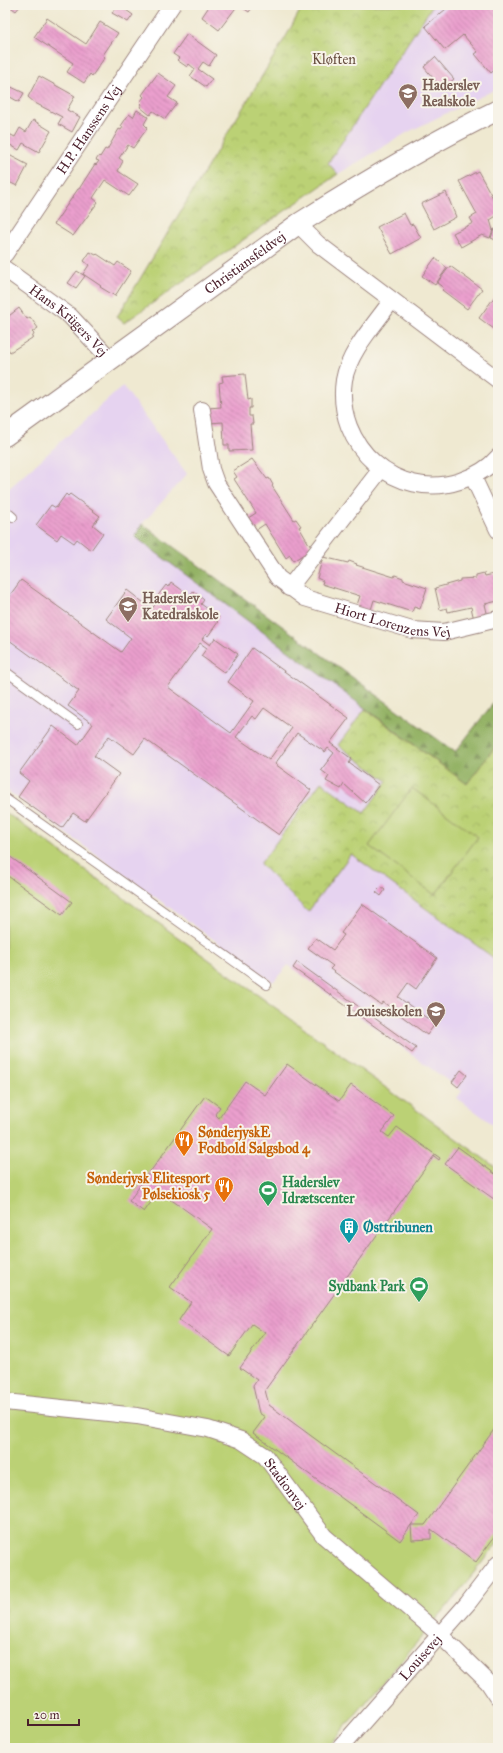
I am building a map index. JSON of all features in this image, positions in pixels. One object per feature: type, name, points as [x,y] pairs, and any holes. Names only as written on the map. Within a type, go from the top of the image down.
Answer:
[{"type":"street","name":"H.P. Hanssens Vej","points":[[5,254],[172,5]]},
{"type":"street","name":"Christiansfeldvej","points":[[5,436],[110,358],[298,224],[341,197],[461,128],[498,110]]},
{"type":"street","points":[[298,224],[318,244],[498,380]]},
{"type":"street","name":"Hans Krügers Vej","points":[[5,269],[70,316],[110,358]]},
{"type":"street","points":[[392,300],[352,356],[344,380],[343,405],[348,425],[362,452],[380,469],[402,480],[433,485],[450,484],[473,477],[492,464],[498,457]]},
{"type":"street","name":"Hiort Lorenzens Vej","points":[[202,410],[211,469],[216,483],[278,578],[289,588],[304,598],[412,630],[444,632],[498,619]]},
{"type":"street","points":[[289,588],[380,469]]},
{"type":"street","points":[[473,477],[498,530]]},
{"type":"street","name":"Stadionvej","points":[[5,1402],[137,1416],[208,1429],[241,1440],[264,1456],[324,1536],[440,1635],[488,1682],[498,1697]]},
{"type":"street","name":"Louisevej","points":[[340,1748],[468,1603],[498,1564]]},
{"type":"lane","points":[[5,510],[13,517]]},
{"type":"lane","points":[[5,671],[78,724]]},
{"type":"lane","points":[[5,798],[267,985]]},
{"type":"shaded area","name":"Haderslev Realskole","points":[[433,5],[498,5],[498,88],[408,132],[338,174],[328,163]]},
{"type":"shaded area","name":"Haderslev Katedralskole","points":[[123,386],[187,474],[142,524],[135,537],[467,784],[498,743],[498,1128],[457,1098],[462,1091],[288,965],[273,982],[5,789],[5,492]]},
{"type":"green space","name":"Kløften","points":[[303,5],[433,5],[328,163],[338,174],[124,323],[117,317],[288,33]]},
{"type":"green space","points":[[142,524],[455,752],[498,697],[498,743],[467,784],[135,537]]},
{"type":"green space","points":[[365,709],[467,784],[498,743],[498,961],[351,854],[308,912],[260,864],[321,782],[364,813],[387,781],[338,745]]},
{"type":"green space","points":[[412,788],[478,837],[435,895],[369,846]]},
{"type":"green space","points":[[5,812],[498,1169],[498,1542],[446,1608],[327,1748],[5,1748]]},
{"type":"building","points":[[8,5],[21,5],[16,11]]},
{"type":"building","points":[[117,5],[129,5],[126,10],[133,15],[128,22],[112,13]]},
{"type":"building","points":[[210,5],[238,5],[219,30],[202,17]]},
{"type":"building","points":[[239,5],[254,5],[249,12]]},
{"type":"building","points":[[451,5],[498,5],[498,67],[491,73],[475,54],[478,52],[463,35],[445,50],[425,26]]},
{"type":"building","points":[[47,18],[86,44],[100,22],[118,33],[103,55],[105,57],[92,76],[90,74],[84,83],[67,72],[73,63],[34,37]]},
{"type":"building","points":[[187,34],[216,55],[209,66],[203,62],[198,69],[212,79],[206,87],[190,76],[195,69],[189,64],[187,67],[177,60],[179,58],[173,54]]},
{"type":"building","points":[[435,57],[454,79],[442,89],[424,67]]},
{"type":"building","points":[[158,73],[176,86],[168,97],[177,103],[165,119],[153,111],[150,115],[140,107],[142,104],[140,102],[144,97],[142,95]]},
{"type":"building","points":[[39,76],[75,96],[67,110],[80,117],[72,132],[58,124],[62,117],[35,103],[28,97]]},
{"type":"building","points":[[5,84],[24,93],[19,102],[5,94]]},
{"type":"building","points":[[137,110],[148,117],[144,124],[147,127],[133,148],[128,145],[119,158],[123,161],[118,171],[138,184],[129,196],[105,180],[93,198],[98,202],[73,236],[54,224],[95,164],[96,165],[99,161],[96,160],[105,149],[107,150],[119,129],[121,130],[123,127],[121,126],[129,114],[133,117]]},
{"type":"building","points":[[33,120],[51,131],[39,152],[23,143],[19,150],[5,142],[5,132],[15,137],[20,128],[26,132]]},
{"type":"building","points":[[9,155],[28,165],[17,186],[5,180],[5,162]]},
{"type":"building","points":[[478,171],[493,198],[498,195],[498,215],[490,220],[493,230],[490,238],[482,235],[461,247],[453,233],[473,223],[470,218],[477,214],[459,181]]},
{"type":"building","points":[[446,192],[456,217],[434,229],[421,204]]},
{"type":"building","points":[[404,213],[410,225],[413,224],[421,238],[392,254],[377,227]]},
{"type":"building","points":[[494,229],[498,231],[498,241],[491,238]]},
{"type":"building","points":[[90,252],[96,255],[97,254],[115,266],[118,262],[131,271],[115,296],[83,274],[89,265],[84,261]]},
{"type":"building","points":[[435,258],[447,268],[435,285],[422,276]]},
{"type":"building","points":[[450,266],[482,289],[467,309],[442,290],[444,288],[437,283]]},
{"type":"building","points":[[77,271],[85,276],[76,288],[68,283]]},
{"type":"building","points":[[498,292],[498,332],[479,318]]},
{"type":"building","points":[[19,308],[27,319],[30,317],[38,328],[32,332],[34,334],[32,338],[10,352],[5,344],[5,319]]},
{"type":"building","points":[[245,374],[248,400],[251,399],[249,416],[252,416],[253,424],[250,424],[252,450],[229,451],[229,445],[224,445],[223,422],[209,423],[208,408],[221,407],[219,383],[223,382],[222,376]]},
{"type":"building","points":[[252,459],[267,479],[269,478],[273,485],[272,486],[294,520],[296,519],[301,526],[299,527],[312,549],[293,561],[290,555],[286,558],[265,524],[253,532],[245,520],[256,513],[234,479],[237,477],[233,471]]},
{"type":"building","points":[[66,494],[68,496],[70,494],[100,516],[93,525],[103,533],[91,550],[77,539],[74,543],[61,534],[57,540],[36,525],[51,505],[56,508]]},
{"type":"building","points":[[323,557],[348,563],[349,561],[357,564],[356,565],[394,577],[395,575],[403,578],[403,580],[427,588],[420,609],[414,607],[412,612],[374,600],[370,613],[356,608],[360,596],[322,584],[323,581],[317,578]]},
{"type":"building","points":[[484,573],[485,576],[498,573],[498,601],[485,604],[488,617],[474,620],[471,607],[448,612],[447,608],[440,610],[435,588],[460,581],[460,579],[476,578],[476,575]]},
{"type":"building","points":[[21,580],[121,652],[131,638],[106,619],[127,590],[152,609],[158,600],[156,598],[166,585],[168,587],[171,582],[190,596],[193,591],[204,600],[201,604],[219,617],[216,621],[218,622],[208,636],[206,634],[202,639],[210,645],[215,638],[238,654],[225,673],[201,656],[207,648],[200,643],[168,687],[231,733],[254,701],[228,682],[252,648],[349,718],[330,743],[352,759],[349,763],[379,785],[365,803],[344,784],[341,789],[326,781],[329,776],[321,770],[334,753],[328,748],[325,752],[297,733],[275,764],[311,790],[279,835],[145,739],[134,754],[109,736],[94,756],[119,774],[85,821],[73,813],[62,828],[18,797],[29,781],[19,773],[53,726],[78,745],[93,724],[68,706],[79,691],[5,637],[5,602]],"holes":[[[264,708],[292,728],[269,760],[236,737],[252,716],[256,719]]]},
{"type":"building","points":[[5,853],[72,902],[62,915],[5,874]]},
{"type":"building","points":[[381,887],[385,890],[381,896],[376,892]]},
{"type":"building","points":[[362,904],[437,958],[416,989],[408,983],[398,997],[435,1024],[427,1035],[383,1002],[381,1005],[330,969],[333,966],[308,948],[316,938],[333,950],[344,935],[341,933]]},
{"type":"building","points":[[297,962],[416,1048],[412,1053],[293,968]]},
{"type":"building","name":"Haderslev Idrætscenter","points":[[287,1064],[339,1101],[351,1085],[394,1116],[382,1132],[389,1137],[397,1127],[440,1158],[439,1160],[434,1156],[265,1390],[269,1405],[419,1515],[400,1541],[253,1433],[265,1417],[259,1413],[253,1386],[257,1380],[240,1368],[265,1333],[252,1324],[229,1356],[179,1320],[191,1302],[170,1287],[212,1229],[159,1191],[144,1212],[129,1201],[205,1096],[220,1107],[215,1114],[219,1118],[245,1081],[265,1095]]},
{"type":"building","points":[[461,1070],[467,1075],[458,1087],[452,1082]]},
{"type":"building","points":[[458,1147],[498,1176],[498,1202],[445,1164]]},
{"type":"building","points":[[498,1424],[498,1532],[476,1562],[431,1529],[431,1539],[412,1540],[411,1525],[425,1525]]},
{"type":"place","name":"Haderslev Realskole","points":[[408,110]]},
{"type":"place","name":"Haderslev Katedralskole","points":[[128,623]]},
{"type":"place","name":"Louiseskolen","points":[[436,1028]]},
{"type":"place","name":"SønderjyskE Fodbold Salgsbod 4","points":[[184,1157]]},
{"type":"place","name":"Sønderjysk Elitesport Pølsekiosk 5","points":[[224,1203]]},
{"type":"place","name":"Haderslev Idrætscenter","points":[[268,1207]]},
{"type":"place","name":"Østtribunen","points":[[349,1244]]},
{"type":"place","name":"Sydbank Park","points":[[419,1303]]}]
